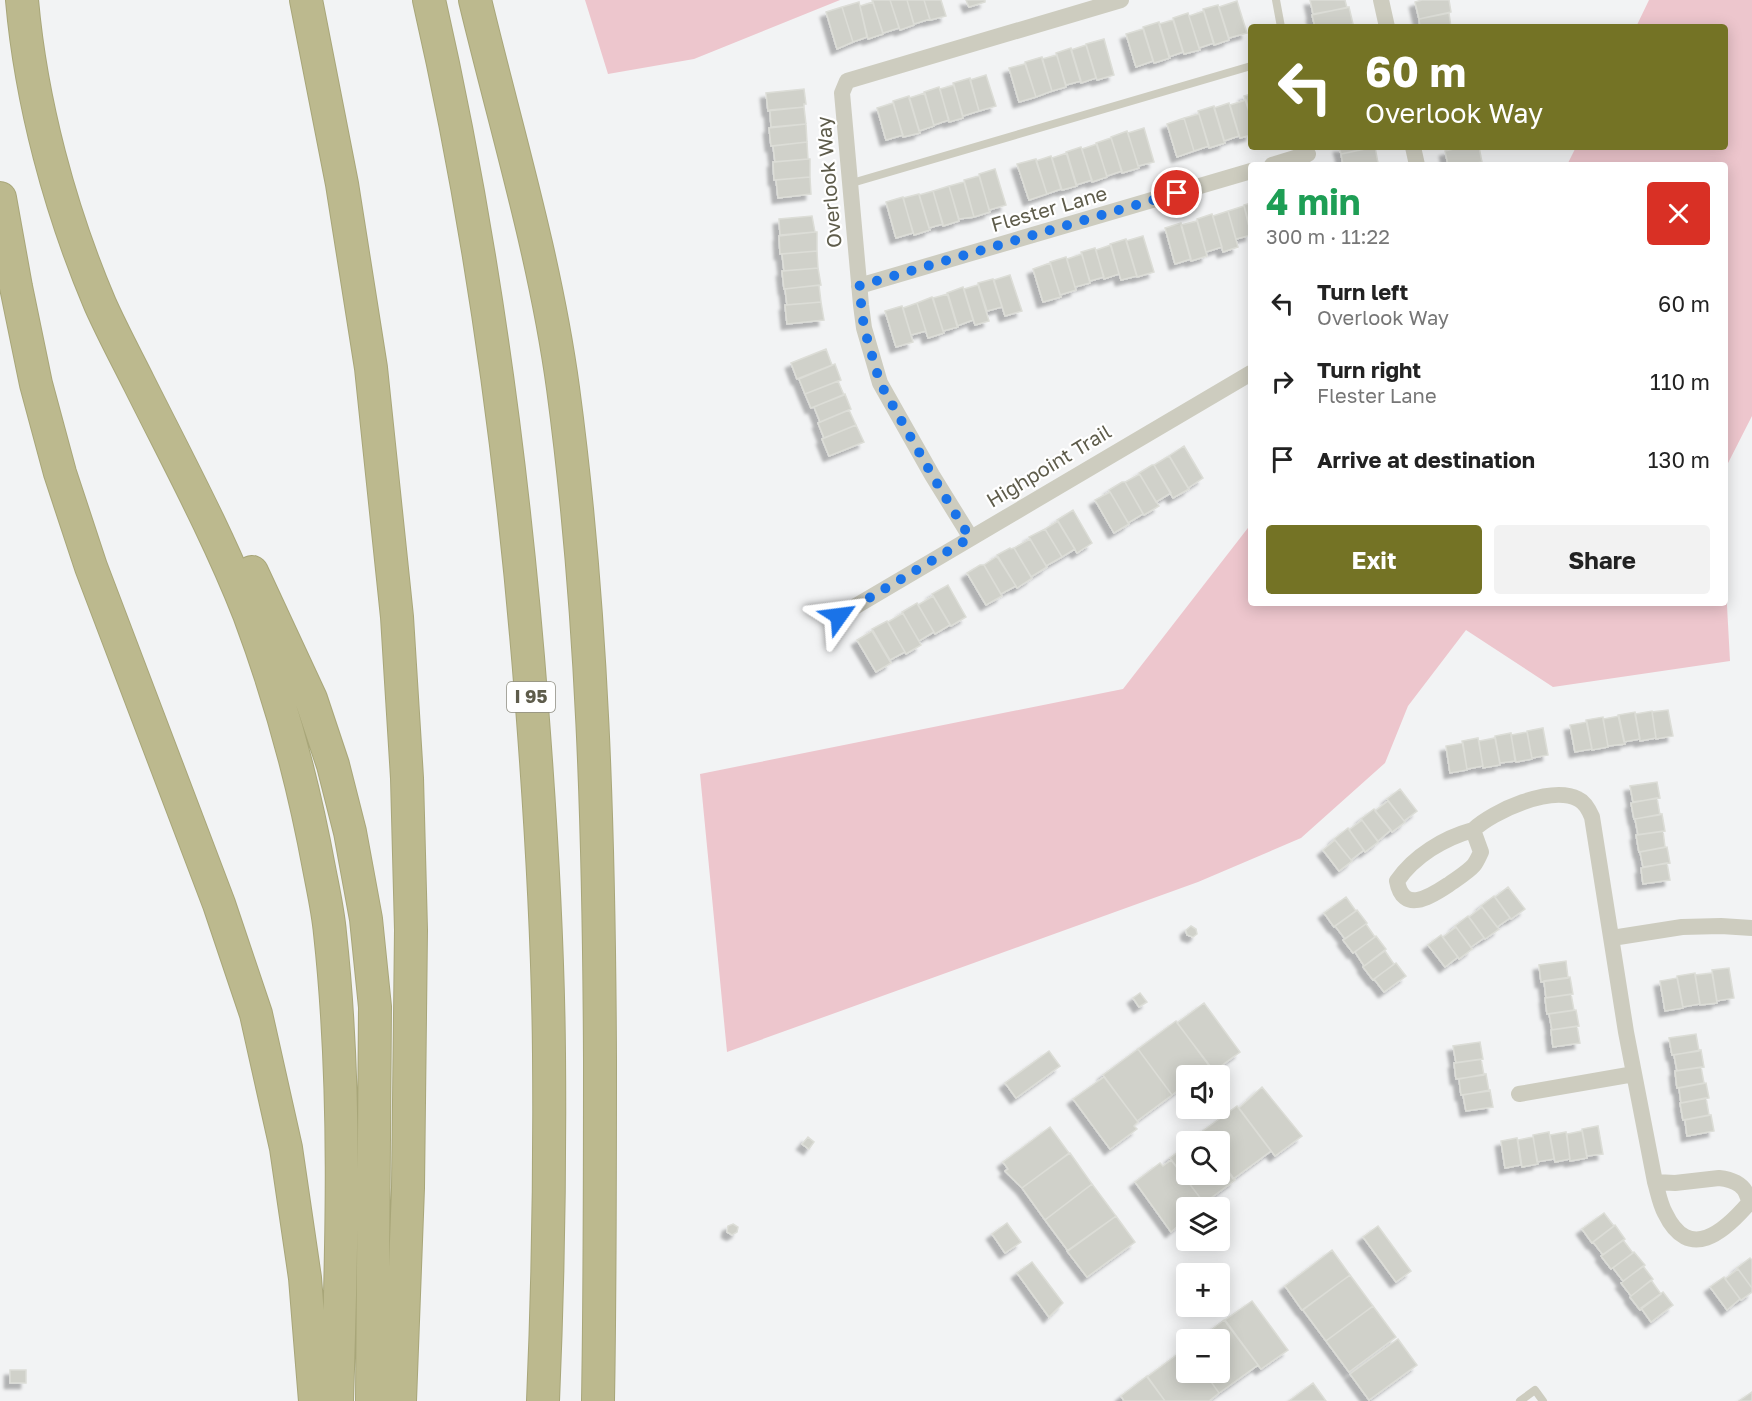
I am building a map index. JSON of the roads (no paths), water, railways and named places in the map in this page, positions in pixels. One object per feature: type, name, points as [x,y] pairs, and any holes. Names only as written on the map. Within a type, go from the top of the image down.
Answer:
[{"type":"highway","points":[[22,0],[38,102],[66,210],[82,260],[102,308],[218,541],[249,616],[292,742],[330,928],[338,1018],[342,1141],[337,1401]]},
{"type":"highway","points":[[306,0],[342,184],[371,368],[397,617],[407,778],[411,941],[409,1166],[400,1401]]},
{"type":"highway","name":"I 95","points":[[429,0],[462,158],[494,348],[524,603],[546,922],[549,1178],[543,1401]]},
{"type":"highway","points":[[477,6],[544,278],[562,385],[580,537],[592,690],[598,847],[600,1230],[598,1401]]},
{"type":"highway","points":[[38,102],[56,158],[93,254],[269,607],[311,699],[333,765],[350,832],[366,919],[375,1007],[372,1401]]},
{"type":"highway","points":[[0,198],[36,384],[60,473],[91,567],[219,904],[256,1014],[288,1160],[305,1278],[315,1401]]},
{"type":"street","name":"Overlook Way","points":[[970,538],[926,466],[880,383],[864,328],[842,93],[848,81],[1121,0]]},
{"type":"street","points":[[1382,0],[1386,24]]},
{"type":"street","points":[[1282,162],[1308,154]]},
{"type":"street","name":"Flester Lane","points":[[859,286],[1248,172]]},
{"type":"street","name":"Highpoint Trail","points":[[839,616],[1248,375]]},
{"type":"street","points":[[1473,830],[1481,852],[1475,864],[1465,873],[1421,900],[1406,899],[1399,892],[1396,881],[1406,867],[1443,842],[1473,830],[1496,813],[1543,797],[1563,795],[1578,799],[1587,806],[1592,817],[1634,1074],[1655,1182],[1664,1212],[1684,1237],[1701,1241],[1709,1238],[1732,1221],[1749,1203],[1748,1194],[1742,1185],[1731,1179],[1655,1182]]},
{"type":"street","points":[[1612,938],[1682,927],[1752,928]]},
{"type":"street","points":[[1519,1094],[1634,1074]]},
{"type":"lane","points":[[1276,0],[1280,24]]},
{"type":"lane","points":[[852,183],[1248,67]]},
{"type":"lane","points":[[1520,1401],[1535,1390],[1543,1401]]}]
